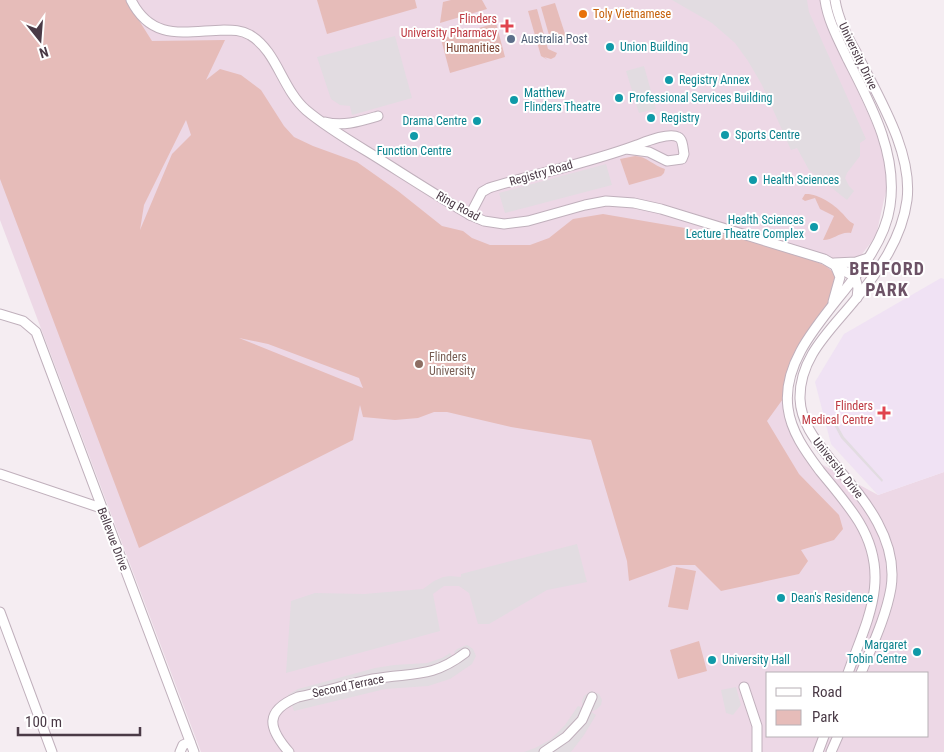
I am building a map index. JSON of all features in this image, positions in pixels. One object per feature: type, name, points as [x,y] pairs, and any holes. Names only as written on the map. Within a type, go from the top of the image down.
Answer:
[{"type":"street","name":"Ring Road","points":[[131,0],[144,19],[159,29],[168,32],[189,34],[231,30],[249,34],[264,48],[287,87],[299,103],[320,121],[470,215],[484,221],[504,224],[528,221],[606,201],[634,203],[691,218],[834,263],[855,276]]},
{"type":"street","name":"University Drive","points":[[825,0],[829,17],[878,124],[888,152],[891,186],[889,214],[883,233],[868,258],[797,356],[788,381],[788,408],[794,430],[804,450],[858,520],[866,534],[874,562],[876,579],[871,609],[848,672]]},
{"type":"street","name":"University Drive","points":[[835,0],[843,27],[882,104],[905,163],[907,200],[898,232],[884,260],[857,298],[812,354],[802,375],[800,401],[805,422],[810,432],[873,514],[886,539],[890,552],[891,588],[861,672]]},
{"type":"street","points":[[320,121],[334,124],[378,116]]},
{"type":"street","name":"Registry Road","points":[[470,215],[482,192],[489,188],[656,139],[675,136],[680,139],[684,154],[682,159],[670,161],[649,152],[626,149]]},
{"type":"street","points":[[857,298],[858,288],[855,276],[867,274],[875,268],[898,232]]},
{"type":"street","points":[[832,306],[840,277],[834,263],[856,262],[868,258]]},
{"type":"street","name":"Bellevue Drive","points":[[0,314],[23,321],[36,332],[194,752]]},
{"type":"street","points":[[0,474],[101,508]]},
{"type":"street","points":[[0,612],[52,752]]},
{"type":"street","name":"Second Terrace","points":[[289,752],[277,737],[273,722],[274,715],[279,707],[287,702],[298,697],[374,679],[433,672],[451,664],[465,653]]},
{"type":"street","points":[[744,687],[757,726],[757,752]]},
{"type":"street","points":[[544,752],[566,737],[582,720],[592,697]]},
{"type":"street","points":[[818,752],[824,737]]},
{"type":"street","points":[[832,752],[838,737]]},
{"type":"street","points":[[180,752],[183,745],[190,742]]},
{"type":"shaded area","name":"Flinders University","points":[[0,0],[820,0],[830,30],[876,131],[886,171],[886,191],[876,236],[791,347],[778,381],[801,453],[878,495],[944,472],[944,752],[201,752],[0,220]]},
{"type":"shaded area","points":[[672,0],[807,0],[809,12],[866,139],[860,143],[860,156],[845,178],[854,191],[847,200],[809,170],[797,148],[791,150],[762,85],[735,43],[712,23]]},
{"type":"shaded area","points":[[395,36],[412,98],[352,115],[350,106],[340,105],[331,99],[317,57]]},
{"type":"shaded area","points":[[644,66],[656,109],[639,113],[626,71]]},
{"type":"shaded area","points":[[606,164],[612,185],[505,213],[499,193]]},
{"type":"shaded area","name":"Flinders Medical Centre","points":[[941,278],[944,279],[944,472],[878,495],[831,444],[815,382],[844,334]]},
{"type":"shaded area","points":[[838,419],[839,421],[836,423],[844,437],[883,480],[882,482],[841,438],[832,421]]},
{"type":"shaded area","points":[[577,544],[587,582],[547,590],[489,624],[478,624],[469,593],[459,586],[444,586],[433,594],[440,631],[286,673],[291,601],[315,593],[364,594],[423,589],[443,577],[461,577],[461,574]]},
{"type":"shaded area","points":[[467,645],[473,649],[476,656],[472,664],[450,679],[428,686],[385,689],[294,711],[288,695],[298,689],[375,668],[427,663],[450,653],[453,658],[456,655],[454,652],[457,649]]},
{"type":"shaded area","points":[[736,687],[741,705],[733,715],[726,713],[721,690]]},
{"type":"shaded area","points":[[591,691],[599,694],[602,700],[601,705],[591,712],[596,715],[571,752],[524,752],[550,740],[565,725],[578,706],[583,708],[582,701],[584,696]]},
{"type":"green space","points":[[0,0],[126,0],[152,41],[225,40],[206,80],[220,69],[241,75],[261,90],[284,126],[294,137],[357,162],[442,226],[463,231],[472,238],[490,245],[530,245],[549,238],[573,219],[603,214],[773,243],[826,266],[833,272],[835,277],[832,306],[802,347],[788,392],[767,421],[799,474],[839,515],[843,529],[834,540],[801,550],[808,561],[799,574],[721,591],[695,565],[673,565],[629,581],[627,561],[591,440],[511,427],[447,412],[434,412],[418,418],[395,420],[363,417],[360,405],[353,440],[139,548],[0,179]],"holes":[[[186,120],[191,135],[172,154],[140,230],[144,205]],[[239,338],[268,344],[359,378],[363,388]]]},
{"type":"green space","points":[[317,0],[415,0],[417,8],[327,34]]},
{"type":"green space","points":[[451,0],[482,0],[487,9],[440,23],[443,2]]},
{"type":"green space","points":[[555,3],[567,40],[565,42],[551,42],[541,7]]},
{"type":"green space","points":[[537,9],[548,49],[557,53],[551,59],[544,57],[548,60],[541,56],[528,11]]},
{"type":"green space","name":"Humanities","points":[[496,23],[505,57],[450,73],[441,39]]},
{"type":"green space","points":[[639,156],[665,169],[664,173],[661,176],[629,185],[620,159]]},
{"type":"green space","points":[[805,194],[820,197],[835,206],[854,224],[851,233],[844,233],[823,240],[834,216],[820,209],[815,198],[805,201],[802,199]]},
{"type":"green space","points":[[676,567],[696,571],[688,610],[668,607]]},
{"type":"green space","points":[[699,641],[707,671],[678,679],[670,650]]},
{"type":"place","name":"Toly Vietnamese","points":[[583,14]]},
{"type":"place","name":"Flinders University Pharmacy","points":[[507,26]]},
{"type":"place","name":"Australia Post","points":[[511,39]]},
{"type":"place","name":"Union Building","points":[[610,47]]},
{"type":"place","name":"Registry Annex","points":[[669,80]]},
{"type":"place","name":"Professional Services Building","points":[[619,98]]},
{"type":"place","name":"Matthew Flinders Theatre","points":[[514,100]]},
{"type":"place","name":"Registry","points":[[651,118]]},
{"type":"place","name":"Drama Centre","points":[[477,121]]},
{"type":"place","name":"Sports Centre","points":[[725,135]]},
{"type":"place","name":"Function Centre","points":[[414,136]]},
{"type":"place","name":"Health Sciences","points":[[753,180]]},
{"type":"place","name":"Health Sciences Lecture Theatre Complex","points":[[814,227]]},
{"type":"place","name":"Flinders University","points":[[419,364]]},
{"type":"place","name":"Flinders Medical Centre","points":[[884,413]]},
{"type":"place","name":"Dean's Residence","points":[[781,598]]},
{"type":"place","name":"Margaret Tobin Centre","points":[[917,652]]},
{"type":"place","name":"University Hall","points":[[712,660]]},
{"type":"district","name":"BEDFORD PARK","points":[[887,279]]}]
